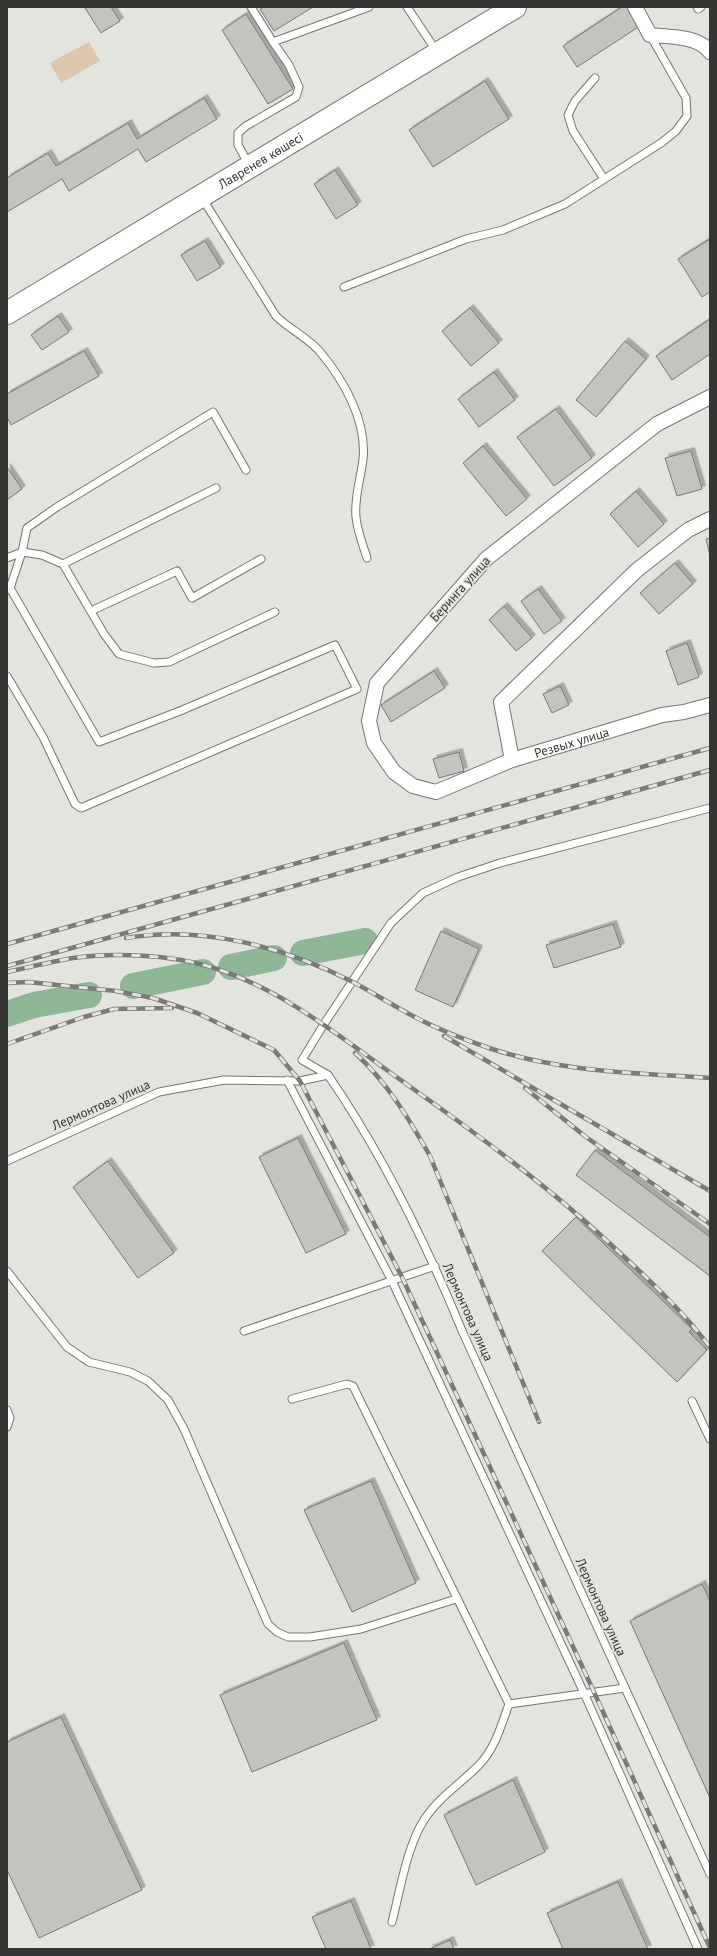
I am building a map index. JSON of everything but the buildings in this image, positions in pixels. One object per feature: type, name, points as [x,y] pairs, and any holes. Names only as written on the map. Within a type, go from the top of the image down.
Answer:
[{"type":"main road","name":"Лавренев көшесі","points":[[7,313],[515,7]]},
{"type":"street","points":[[635,7],[650,35],[687,39],[706,47],[710,52]]},
{"type":"street","name":"Беринга улица","points":[[436,792],[413,786],[394,772],[374,743],[369,721],[377,683],[486,559],[657,424],[710,397]]},
{"type":"street","points":[[512,760],[501,702],[637,570],[688,530],[710,519]]},
{"type":"street","name":"Резвых улица","points":[[436,792],[512,760],[662,715],[684,712],[710,705]]},
{"type":"lane","points":[[250,166],[238,145],[238,133],[246,126],[296,97],[299,87],[289,65],[251,7]]},
{"type":"lane","points":[[273,42],[368,7]]},
{"type":"lane","points":[[407,7],[439,53]]},
{"type":"lane","points":[[697,7],[698,9],[701,7]]},
{"type":"lane","points":[[344,287],[466,239],[503,230],[565,204],[661,143],[676,131],[687,116],[686,98],[650,35]]},
{"type":"lane","points":[[595,78],[575,101],[568,114],[573,131],[604,179]]},
{"type":"lane","points":[[200,197],[276,316],[285,326],[319,351],[346,391],[357,414],[363,458],[357,487],[356,517],[367,558]]},
{"type":"lane","points":[[7,676],[43,737],[75,804],[81,808],[357,689],[335,645],[180,711],[99,742],[9,589],[22,552],[27,528],[213,412],[246,470]]},
{"type":"lane","points":[[63,564],[216,488]]},
{"type":"lane","points":[[7,558],[22,552],[42,555],[63,564],[104,634],[119,654],[154,663],[169,662],[275,612]]},
{"type":"lane","points":[[91,612],[177,571],[192,598],[261,559]]},
{"type":"lane","points":[[328,1075],[302,1060],[324,1024],[392,923],[423,893],[458,877],[500,863],[710,808]]},
{"type":"lane","name":"Лермонтова улица","points":[[7,1161],[159,1092],[224,1080],[300,1081],[328,1075],[354,1112],[435,1266],[463,1332],[710,1874]]},
{"type":"lane","points":[[287,1080],[392,1281],[584,1693],[698,1949]]},
{"type":"lane","points":[[244,1331],[435,1266]]},
{"type":"lane","points":[[7,1271],[67,1347],[89,1362],[130,1372],[148,1381],[168,1400],[184,1429],[268,1624],[277,1632],[288,1637],[299,1638],[361,1629],[456,1599]]},
{"type":"lane","points":[[292,1399],[347,1384],[353,1386],[456,1599],[509,1704],[494,1744],[488,1755],[441,1799],[424,1819],[414,1837],[392,1922]]},
{"type":"lane","points":[[692,1401],[710,1439]]},
{"type":"lane","points":[[7,1410],[10,1418],[7,1427]]},
{"type":"lane","points":[[509,1704],[625,1688]]},
{"type":"shaded area","points":[[89,42],[100,61],[61,83],[50,63]]},
{"type":"waterway","points":[[303,953],[365,941]]},
{"type":"waterway","points":[[231,967],[274,958]]},
{"type":"waterway","points":[[133,986],[203,972]]},
{"type":"waterway","points":[[7,1014],[34,1005],[89,995]]},
{"type":"railway","points":[[7,944],[710,748]]},
{"type":"railway","points":[[7,966],[710,770]]},
{"type":"railway","points":[[126,938],[184,934],[242,942],[270,949],[298,958],[351,981],[422,1021],[479,1045],[516,1056],[570,1067],[626,1073],[710,1078]]},
{"type":"railway","points":[[7,972],[89,956],[125,955],[161,957],[211,967],[261,987],[285,1000],[330,1029],[539,1182],[644,1275],[667,1298],[710,1347]]},
{"type":"railway","points":[[7,983],[28,982],[116,991],[153,998],[197,1013],[274,1050],[300,1081],[402,1277],[594,1692],[710,1948]]},
{"type":"railway","points":[[7,1044],[84,1017],[114,1009],[172,1008]]},
{"type":"railway","points":[[444,1036],[710,1191]]},
{"type":"railway","points":[[355,1053],[367,1064],[397,1102],[430,1156],[539,1422]]},
{"type":"railway","points":[[525,1088],[586,1137],[710,1224]]}]
